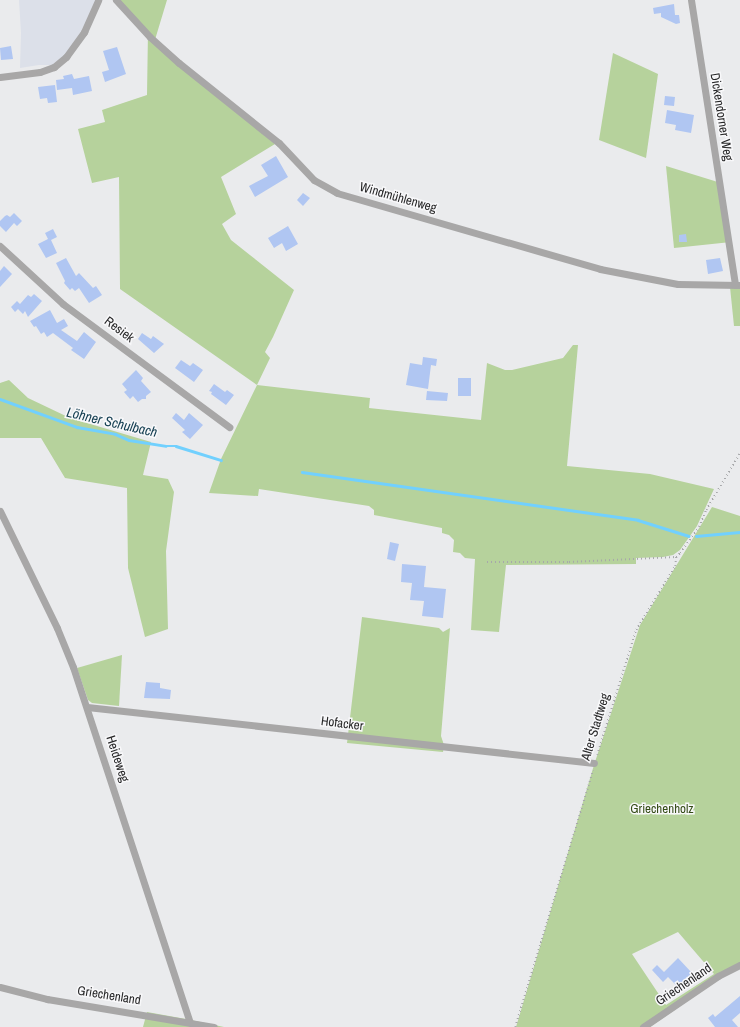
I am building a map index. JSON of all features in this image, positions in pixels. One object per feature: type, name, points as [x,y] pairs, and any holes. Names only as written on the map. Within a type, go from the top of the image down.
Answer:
[{"type":"street","points":[[0,77],[40,72],[54,67],[66,57],[84,32],[98,0]]},
{"type":"street","name":"Windmühlenweg","points":[[116,0],[150,37],[279,143],[314,180],[337,193],[600,269],[678,284],[738,285]]},
{"type":"street","name":"Dickendorner Weg","points":[[690,0],[738,285]]},
{"type":"street","name":"Resiek","points":[[0,246],[63,304],[229,427]]},
{"type":"street","name":"Heideweg","points":[[0,511],[56,628],[87,707],[190,1022]]},
{"type":"street","name":"Hofacker","points":[[87,707],[594,763]]},
{"type":"street","name":"Griechenland","points":[[643,1027],[718,976],[740,965]]},
{"type":"street","name":"Griechenland","points":[[0,987],[48,998],[214,1027]]},
{"type":"path","name":"Alter Stadtweg","points":[[514,1027],[636,630],[675,566],[676,557],[680,554],[699,527],[706,510],[740,453]]},
{"type":"path","points":[[487,562],[569,562],[676,557]]},
{"type":"shaded area","points":[[19,0],[98,0],[82,30],[65,56],[53,65],[39,65],[20,68],[21,33]]},
{"type":"green space","points":[[115,0],[167,0],[154,43],[275,144],[221,177],[236,214],[222,224],[231,240],[294,290],[265,352],[270,358],[257,385],[120,289],[119,177],[92,183],[78,129],[105,122],[102,110],[147,95],[148,31]]},
{"type":"green space","points":[[613,53],[658,74],[646,158],[599,140]]},
{"type":"green space","points":[[666,166],[721,183],[731,242],[674,248]]},
{"type":"green space","points":[[730,287],[740,287],[740,326],[734,326]]},
{"type":"green space","points":[[573,345],[578,345],[567,466],[650,474],[714,489],[697,526],[680,550],[673,555],[636,558],[636,564],[506,565],[499,632],[471,630],[475,559],[465,558],[460,553],[453,552],[454,540],[449,535],[442,533],[442,528],[374,515],[374,510],[369,506],[259,489],[258,496],[209,493],[221,459],[257,385],[370,398],[369,408],[481,420],[487,363],[505,370],[512,370],[563,358]]},
{"type":"green space","points":[[9,380],[28,398],[70,418],[151,442],[143,475],[168,479],[174,492],[166,551],[168,629],[145,637],[128,568],[127,488],[65,478],[41,438],[0,438],[0,383]]},
{"type":"green space","name":"Griechenholz","points":[[712,507],[740,516],[740,968],[719,979],[650,1027],[516,1027],[594,765],[640,625]],"holes":[[[678,932],[714,974],[666,1005],[632,954]]]},
{"type":"green space","points":[[362,617],[439,628],[443,632],[450,628],[441,736],[444,745],[443,752],[347,743]]},
{"type":"green space","points":[[122,655],[119,706],[92,703],[88,700],[77,668]]},
{"type":"green space","points":[[147,1012],[186,1019],[224,1027],[143,1027]]},
{"type":"building","points":[[674,4],[675,15],[679,15],[680,23],[676,24],[661,17],[661,13],[654,14],[653,8]]},
{"type":"building","points":[[11,46],[13,59],[1,60],[0,48]]},
{"type":"building","points":[[117,47],[126,74],[105,82],[102,72],[109,70],[103,51]]},
{"type":"building","points":[[72,74],[74,79],[89,76],[92,91],[73,95],[72,88],[57,90],[56,80],[64,79],[63,76]]},
{"type":"building","points":[[55,85],[57,102],[48,103],[47,98],[40,99],[38,87]]},
{"type":"building","points":[[665,96],[675,97],[674,106],[664,105]]},
{"type":"building","points":[[667,110],[694,115],[691,133],[675,130],[676,125],[665,123]]},
{"type":"building","points":[[276,156],[288,177],[255,197],[249,186],[268,176],[261,165]]},
{"type":"building","points":[[303,193],[310,198],[303,206],[297,200]]},
{"type":"building","points":[[14,213],[22,221],[17,226],[14,223],[6,232],[0,226],[0,221],[5,216],[7,215],[10,217]]},
{"type":"building","points":[[288,226],[298,244],[286,251],[282,243],[274,248],[268,238]]},
{"type":"building","points":[[53,229],[57,237],[51,240],[57,253],[46,258],[38,244],[48,239],[45,233]]},
{"type":"building","points":[[686,234],[687,242],[679,242],[679,235]]},
{"type":"building","points":[[66,258],[76,276],[79,273],[93,288],[96,286],[102,295],[89,303],[79,288],[75,291],[72,288],[70,290],[64,283],[65,281],[56,263]]},
{"type":"building","points":[[720,258],[723,271],[708,274],[706,260]]},
{"type":"building","points":[[4,266],[12,274],[0,287],[0,271]]},
{"type":"building","points":[[34,294],[42,301],[28,317],[25,311],[23,314],[18,309],[15,312],[11,307],[17,301],[20,304],[28,295],[31,297]]},
{"type":"building","points":[[50,310],[57,323],[64,319],[68,326],[61,330],[77,341],[84,332],[96,342],[84,359],[71,350],[73,348],[53,333],[47,337],[44,332],[41,334],[36,326],[34,327],[30,321]]},
{"type":"building","points":[[142,333],[151,339],[153,336],[164,344],[154,353],[138,339]]},
{"type":"building","points":[[423,357],[437,359],[436,366],[431,365],[428,389],[406,385],[410,363],[422,365]]},
{"type":"building","points":[[181,360],[190,366],[193,363],[203,370],[194,382],[175,368]]},
{"type":"building","points":[[136,370],[143,378],[141,381],[151,392],[146,396],[146,399],[142,399],[138,402],[133,396],[130,399],[124,392],[127,390],[122,384]]},
{"type":"building","points":[[458,378],[471,378],[471,396],[458,396]]},
{"type":"building","points":[[214,384],[225,392],[227,390],[234,395],[226,405],[209,391]]},
{"type":"building","points":[[427,391],[448,393],[447,401],[426,400]]},
{"type":"building","points":[[176,413],[184,420],[189,413],[203,425],[190,439],[182,432],[185,430],[172,418]]},
{"type":"building","points":[[390,542],[399,544],[395,561],[387,559]]},
{"type":"building","points":[[402,564],[426,566],[424,587],[446,589],[443,618],[422,616],[424,601],[410,600],[412,583],[401,582]]},
{"type":"building","points":[[146,682],[160,683],[160,688],[171,690],[170,699],[144,698]]},
{"type":"building","points":[[678,958],[692,973],[678,987],[668,977],[663,982],[652,970],[657,965],[664,972]]},
{"type":"building","points":[[740,996],[740,1013],[732,1020],[738,1027],[715,1027],[708,1018],[713,1014],[715,1017]]},
{"type":"waterway","name":"Löhner Schulbach","points":[[0,399],[77,427],[115,434],[129,440],[166,446],[176,446],[221,460]]},
{"type":"waterway","points":[[302,472],[638,520],[689,536]]},
{"type":"waterway","points":[[696,536],[740,532]]}]
